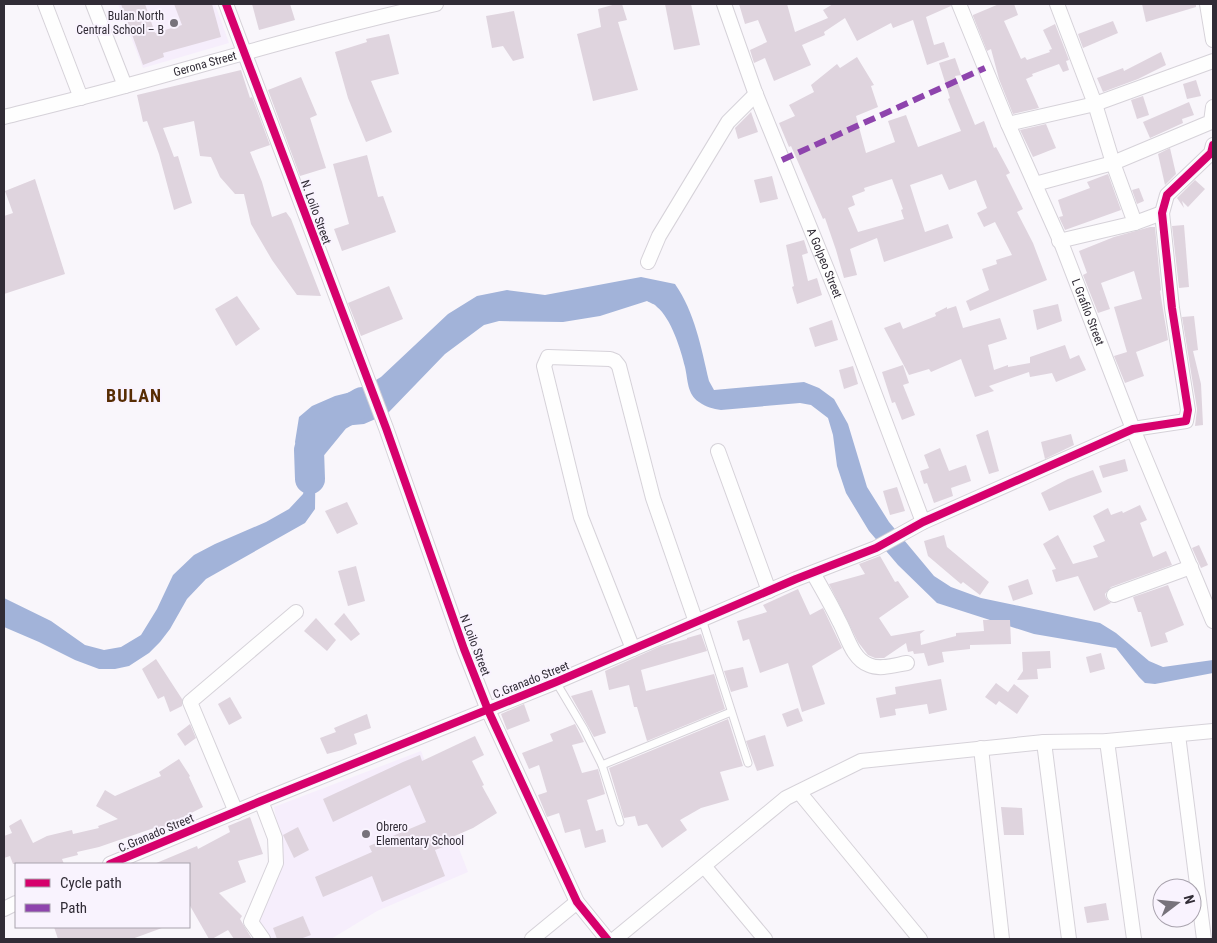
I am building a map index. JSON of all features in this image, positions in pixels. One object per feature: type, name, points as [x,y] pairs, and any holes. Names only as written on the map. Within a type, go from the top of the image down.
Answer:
[{"type":"street","points":[[45,4],[81,98]]},
{"type":"street","points":[[93,4],[125,86]]},
{"type":"street","name":"N. Loilo Street","points":[[226,4],[386,428]]},
{"type":"street","name":"Gerona Street","points":[[4,117],[81,98],[245,52],[375,10],[436,4]]},
{"type":"street","name":"A Golpeo Street","points":[[724,4],[756,94],[837,294],[923,522]]},
{"type":"street","name":"L Grafilo Street","points":[[959,4],[1008,124],[1060,241],[1133,429],[1213,621]]},
{"type":"street","points":[[1057,4],[1095,104],[1113,163],[1135,223]]},
{"type":"street","points":[[1207,4],[1213,40]]},
{"type":"street","points":[[1008,124],[1095,104],[1213,61]]},
{"type":"street","points":[[648,262],[659,236],[728,122],[756,94]]},
{"type":"street","points":[[1034,184],[1113,163],[1212,127],[1213,107]]},
{"type":"street","points":[[1060,241],[1135,223],[1162,213],[1167,195],[1211,153],[1213,145]]},
{"type":"street","name":"C.Granado Street","points":[[112,863],[556,682],[768,591],[876,548],[923,522],[1133,429],[1186,421],[1188,410],[1172,308],[1162,213]]},
{"type":"street","points":[[633,649],[581,517],[544,366],[548,357],[610,359],[615,361],[618,366],[653,498],[699,621]]},
{"type":"street","name":"N Loilo Street","points":[[386,428],[464,649],[488,710],[577,902],[606,939]]},
{"type":"street","points":[[718,450],[768,591]]},
{"type":"street","points":[[1114,595],[1191,567]]},
{"type":"street","points":[[813,573],[851,646],[860,659],[874,667],[907,663]]},
{"type":"street","points":[[236,812],[190,702],[296,612]]},
{"type":"street","points":[[615,939],[786,798],[861,761],[1044,742],[1108,741],[1213,731]]},
{"type":"street","points":[[1178,735],[1204,939]]},
{"type":"street","points":[[1108,741],[1134,939]]},
{"type":"street","points":[[1044,742],[1069,939]]},
{"type":"street","points":[[981,748],[1002,939]]},
{"type":"street","points":[[799,792],[920,939]]},
{"type":"street","points":[[261,801],[275,838],[276,863],[251,922],[263,939]]},
{"type":"street","points":[[704,866],[765,939]]},
{"type":"street","points":[[532,939],[577,902]]},
{"type":"lane","points":[[699,621],[748,763]]},
{"type":"lane","points":[[556,682],[584,729],[602,765],[620,822]]},
{"type":"lane","points":[[602,765],[731,712]]},
{"type":"shaded area","name":"Bulan North Central School – B","points":[[118,4],[215,4],[229,43],[143,68]]},
{"type":"shaded area","name":"Obrero Elementary School","points":[[421,751],[468,872],[377,911],[331,939],[266,939],[258,923],[284,861],[274,807]]},
{"type":"water","points":[[641,277],[675,284],[688,307],[700,343],[709,381],[714,390],[804,382],[819,388],[834,399],[848,424],[867,487],[889,522],[934,576],[951,587],[981,598],[1100,623],[1116,633],[1149,661],[1163,667],[1213,660],[1213,673],[1155,684],[1145,683],[1116,648],[1034,634],[937,603],[898,565],[869,531],[846,493],[837,466],[833,435],[828,418],[811,405],[800,403],[721,410],[702,404],[695,399],[690,391],[681,352],[671,326],[662,312],[655,305],[647,301],[600,316],[563,322],[499,321],[484,325],[445,354],[387,414],[364,424],[326,425],[316,430],[315,509],[305,523],[206,579],[187,599],[170,629],[160,642],[149,653],[129,666],[115,669],[99,669],[4,627],[4,598],[51,621],[85,645],[104,650],[121,647],[141,635],[157,609],[173,575],[194,555],[266,522],[289,509],[303,494],[306,484],[295,442],[299,417],[312,406],[335,396],[359,390],[381,377],[448,314],[477,296],[507,290],[545,295]]},
{"type":"building","name":"Bulan North Central School – B","points":[[121,4],[145,4],[155,33],[182,25],[174,4],[212,4],[221,37],[163,53],[164,57],[143,65]]},
{"type":"building","points":[[252,4],[290,4],[295,20],[259,30]]},
{"type":"building","points":[[622,4],[627,20],[618,22],[638,90],[593,101],[577,34],[601,27],[598,9]]},
{"type":"building","points":[[665,4],[691,4],[700,45],[674,50]]},
{"type":"building","points":[[739,4],[787,4],[795,32],[828,18],[823,10],[833,4],[950,4],[951,6],[926,17],[934,45],[944,42],[949,57],[927,65],[913,20],[893,28],[891,23],[857,41],[845,18],[824,32],[825,35],[802,45],[811,65],[774,81],[765,58],[754,63],[750,50],[767,42],[758,20],[745,24]]},
{"type":"building","points":[[999,4],[1014,4],[1018,15],[1004,21],[1021,59],[1025,57],[1027,60],[1050,52],[1049,50],[1052,49],[1043,30],[1055,24],[1069,60],[1066,61],[1069,70],[1063,72],[1059,64],[1032,74],[1033,76],[1026,79],[1039,108],[1013,114],[999,79],[991,49],[987,51],[973,16]]},
{"type":"building","points":[[1142,4],[1196,4],[1196,7],[1146,22]]},
{"type":"building","points":[[514,11],[524,58],[513,61],[503,46],[492,48],[486,16]]},
{"type":"building","points":[[1113,21],[1118,33],[1083,48],[1078,34]]},
{"type":"building","points":[[389,34],[399,74],[371,81],[392,132],[366,142],[348,98],[335,52],[367,42],[366,39]]},
{"type":"building","points":[[1161,52],[1166,65],[1138,79],[1103,92],[1097,78],[1123,68],[1124,71]]},
{"type":"building","points":[[857,57],[874,85],[871,86],[878,107],[856,116],[866,153],[895,142],[888,121],[906,115],[918,147],[961,131],[948,99],[950,98],[939,63],[955,58],[961,75],[955,76],[975,125],[984,121],[994,148],[996,147],[1010,173],[1006,175],[1023,209],[1017,212],[1033,243],[1047,280],[970,311],[966,301],[989,290],[982,269],[997,264],[996,260],[1012,255],[995,222],[984,227],[977,213],[987,208],[976,180],[949,190],[942,174],[910,185],[925,232],[948,224],[953,238],[884,262],[877,238],[850,249],[857,275],[844,278],[825,218],[823,219],[779,123],[795,116],[789,105],[814,92],[811,85],[837,64],[840,68]],"holes":[[[892,179],[903,209],[901,210],[904,219],[858,232],[848,208],[855,205],[852,196],[865,191],[864,188]]]},
{"type":"building","points":[[241,70],[250,98],[252,97],[270,145],[250,152],[262,182],[272,217],[286,212],[291,219],[321,296],[297,295],[272,260],[251,224],[244,194],[235,194],[220,177],[211,157],[200,156],[194,121],[163,128],[174,157],[178,156],[192,203],[174,210],[159,154],[147,121],[143,122],[137,95]]},
{"type":"building","points":[[301,77],[317,115],[310,118],[326,168],[300,176],[268,90]]},
{"type":"building","points":[[1196,80],[1201,96],[1187,99],[1183,84]]},
{"type":"building","points":[[1143,96],[1149,115],[1137,119],[1131,100]]},
{"type":"building","points":[[1189,102],[1194,115],[1182,119],[1183,123],[1150,138],[1143,122]]},
{"type":"building","points":[[751,112],[758,132],[738,139],[735,128]]},
{"type":"building","points":[[1046,124],[1056,148],[1033,157],[1020,130]]},
{"type":"building","points":[[1170,148],[1176,174],[1165,185],[1158,154]]},
{"type":"building","points":[[367,155],[378,197],[383,196],[396,232],[342,251],[334,229],[349,224],[333,164]]},
{"type":"building","points":[[1108,174],[1121,210],[1065,230],[1059,217],[1063,216],[1058,200],[1090,188],[1087,182]]},
{"type":"building","points":[[772,176],[778,199],[760,203],[754,180]]},
{"type":"building","points":[[35,179],[65,274],[4,294],[4,216],[13,213],[5,191]]},
{"type":"building","points":[[1195,180],[1205,189],[1188,207],[1182,201],[1184,208],[1177,198]]},
{"type":"building","points":[[1139,188],[1144,201],[1137,204],[1132,190]]},
{"type":"building","points":[[1184,225],[1189,287],[1179,288],[1172,226]]},
{"type":"building","points":[[1155,227],[1160,291],[1168,340],[1136,352],[1144,376],[1125,383],[1114,356],[1127,352],[1114,307],[1142,299],[1134,271],[1101,283],[1110,309],[1098,313],[1083,275],[1087,273],[1079,251],[1114,237]]},
{"type":"building","points":[[804,240],[808,253],[802,255],[808,281],[817,278],[822,295],[797,304],[792,287],[794,286],[786,245]]},
{"type":"building","points":[[389,286],[403,319],[361,336],[348,303]]},
{"type":"building","points":[[237,296],[260,329],[236,346],[215,309]]},
{"type":"building","points":[[1058,304],[1062,321],[1037,330],[1033,310]]},
{"type":"building","points":[[956,306],[963,328],[1000,318],[1007,339],[988,345],[994,370],[1008,365],[1008,367],[1030,363],[1030,357],[1065,345],[1070,359],[1079,355],[1086,370],[1056,382],[1052,373],[1030,377],[1029,372],[989,386],[994,391],[975,397],[961,359],[931,372],[929,369],[909,375],[884,328],[900,322],[903,329],[936,316],[935,313],[947,307],[947,309]]},
{"type":"building","points":[[1194,316],[1198,350],[1193,351],[1201,384],[1203,425],[1195,426],[1197,409],[1182,317]]},
{"type":"building","points":[[832,320],[838,340],[815,347],[809,328]]},
{"type":"building","points":[[903,365],[909,383],[903,385],[915,415],[902,420],[895,402],[892,403],[882,372]]},
{"type":"building","points":[[853,366],[858,384],[844,389],[839,370]]},
{"type":"building","points":[[988,430],[999,471],[989,474],[976,435]]},
{"type":"building","points":[[1071,434],[1074,445],[1045,459],[1041,442]]},
{"type":"building","points":[[940,448],[949,471],[966,465],[971,481],[951,488],[953,496],[934,503],[927,483],[924,484],[920,471],[929,468],[924,455]]},
{"type":"building","points":[[1125,459],[1128,471],[1103,478],[1099,466]]},
{"type":"building","points":[[1093,470],[1102,492],[1049,511],[1041,493],[1068,479]]},
{"type":"building","points":[[897,487],[905,511],[890,515],[883,491]]},
{"type":"building","points":[[347,502],[358,524],[337,534],[325,511]]},
{"type":"building","points":[[1140,505],[1147,520],[1140,523],[1153,557],[1166,551],[1172,565],[1111,587],[1105,594],[1111,603],[1094,611],[1078,576],[1056,582],[1052,570],[1056,569],[1043,544],[1058,535],[1073,564],[1098,557],[1093,546],[1105,541],[1093,516],[1108,508],[1111,515],[1122,511],[1123,513]]},
{"type":"building","points":[[944,535],[947,547],[989,582],[980,595],[963,582],[961,584],[928,556],[924,541]]},
{"type":"building","points":[[1199,545],[1208,565],[1201,568],[1192,548]]},
{"type":"building","points":[[880,556],[895,582],[898,581],[909,597],[879,618],[891,636],[925,630],[920,634],[921,645],[956,636],[956,633],[984,631],[983,620],[1010,620],[1011,644],[970,645],[970,649],[942,652],[944,662],[928,666],[924,653],[914,654],[913,651],[908,652],[906,643],[884,658],[875,658],[868,655],[858,642],[829,584],[865,574],[859,564]]},
{"type":"building","points":[[356,566],[365,601],[348,606],[338,571]]},
{"type":"building","points":[[1028,579],[1033,594],[1013,601],[1008,586]]},
{"type":"building","points":[[1168,585],[1184,625],[1165,633],[1168,642],[1151,647],[1141,612],[1138,612],[1133,597]]},
{"type":"building","points":[[798,589],[810,615],[823,608],[842,648],[812,666],[825,704],[802,712],[788,663],[760,673],[749,639],[743,641],[737,621],[767,612],[763,605]]},
{"type":"building","points":[[344,613],[360,634],[351,641],[334,624]]},
{"type":"building","points":[[316,618],[336,640],[327,651],[304,631]]},
{"type":"building","points":[[701,634],[707,651],[641,670],[646,691],[714,674],[725,709],[647,741],[637,707],[634,707],[629,685],[609,690],[605,671],[661,646]]},
{"type":"building","points":[[1050,651],[1051,668],[1037,669],[1038,679],[1017,680],[1023,671],[1022,652]]},
{"type":"building","points":[[1101,653],[1105,669],[1090,673],[1086,657]]},
{"type":"building","points":[[156,659],[182,699],[182,706],[170,712],[164,696],[158,699],[142,669]]},
{"type":"building","points":[[743,667],[748,687],[731,692],[724,671]]},
{"type":"building","points":[[941,679],[947,710],[929,714],[927,704],[895,709],[896,715],[880,718],[876,698],[896,694],[895,687]]},
{"type":"building","points":[[996,683],[1008,692],[1014,684],[1029,696],[1017,714],[999,701],[996,705],[985,697]]},
{"type":"building","points":[[592,690],[606,733],[594,737],[571,696]]},
{"type":"building","points":[[230,697],[242,718],[229,725],[218,704]]},
{"type":"building","points":[[524,704],[530,721],[507,730],[501,714]]},
{"type":"building","points":[[798,708],[803,721],[787,727],[782,714]]},
{"type":"building","points":[[367,714],[371,728],[354,734],[357,744],[327,754],[320,738],[336,732],[334,728]]},
{"type":"building","points":[[728,719],[743,766],[720,772],[729,800],[701,808],[680,820],[687,830],[662,848],[647,824],[638,826],[635,816],[624,818],[609,768]]},
{"type":"building","points":[[190,724],[196,738],[185,746],[177,734]]},
{"type":"building","points":[[575,724],[584,742],[572,745],[582,773],[598,769],[605,794],[587,800],[596,831],[603,829],[606,842],[585,848],[580,829],[565,833],[559,813],[547,817],[538,795],[547,792],[539,765],[529,769],[522,753],[553,741],[550,734]]},
{"type":"building","points":[[765,735],[774,766],[757,771],[746,741]]},
{"type":"building","points":[[475,736],[484,755],[472,761],[484,785],[482,786],[497,813],[473,828],[441,842],[443,847],[435,850],[445,876],[382,902],[372,876],[323,897],[315,877],[372,852],[369,846],[426,822],[410,785],[333,822],[323,799],[403,762],[420,755],[422,761]]},
{"type":"building","points":[[179,759],[190,776],[203,807],[156,831],[154,828],[99,847],[77,852],[78,855],[62,859],[64,863],[13,864],[10,856],[4,858],[4,836],[12,833],[9,826],[21,819],[33,843],[47,836],[72,830],[73,834],[99,828],[98,826],[118,819],[96,806],[105,790],[115,796],[161,776],[159,772]]},
{"type":"building","points":[[1001,807],[1022,808],[1024,835],[1004,835]]},
{"type":"building","points":[[250,817],[263,854],[238,861],[246,882],[219,893],[242,916],[240,919],[252,939],[234,939],[228,930],[209,939],[190,906],[190,863],[156,863],[197,846],[198,849],[230,832],[228,826]]},
{"type":"building","points":[[298,827],[309,850],[294,858],[283,835]]},
{"type":"building","points":[[1106,903],[1109,920],[1087,923],[1084,907]]},
{"type":"building","points":[[303,916],[311,935],[300,939],[277,939],[273,928]]},
{"type":"building","points":[[54,928],[162,928],[132,939],[58,939]]},
{"type":"waterway","points":[[310,479],[309,450],[336,417],[362,402]]},
{"type":"marked path","points":[[782,160],[985,68]]},
{"type":"cycle path","points":[[226,4],[386,428],[464,649],[488,710],[577,902],[607,939]]},
{"type":"cycle path","points":[[112,863],[556,682],[796,579],[876,548],[923,522],[1133,429],[1186,421],[1188,410],[1172,308],[1162,213],[1167,195],[1211,153],[1213,145]]},
{"type":"place","name":"Bulan North Central School – B","points":[[174,23]]},
{"type":"place","name":"Obrero Elementary School","points":[[366,834]]},
{"type":"district","name":"BULAN","points":[[134,396]]}]
